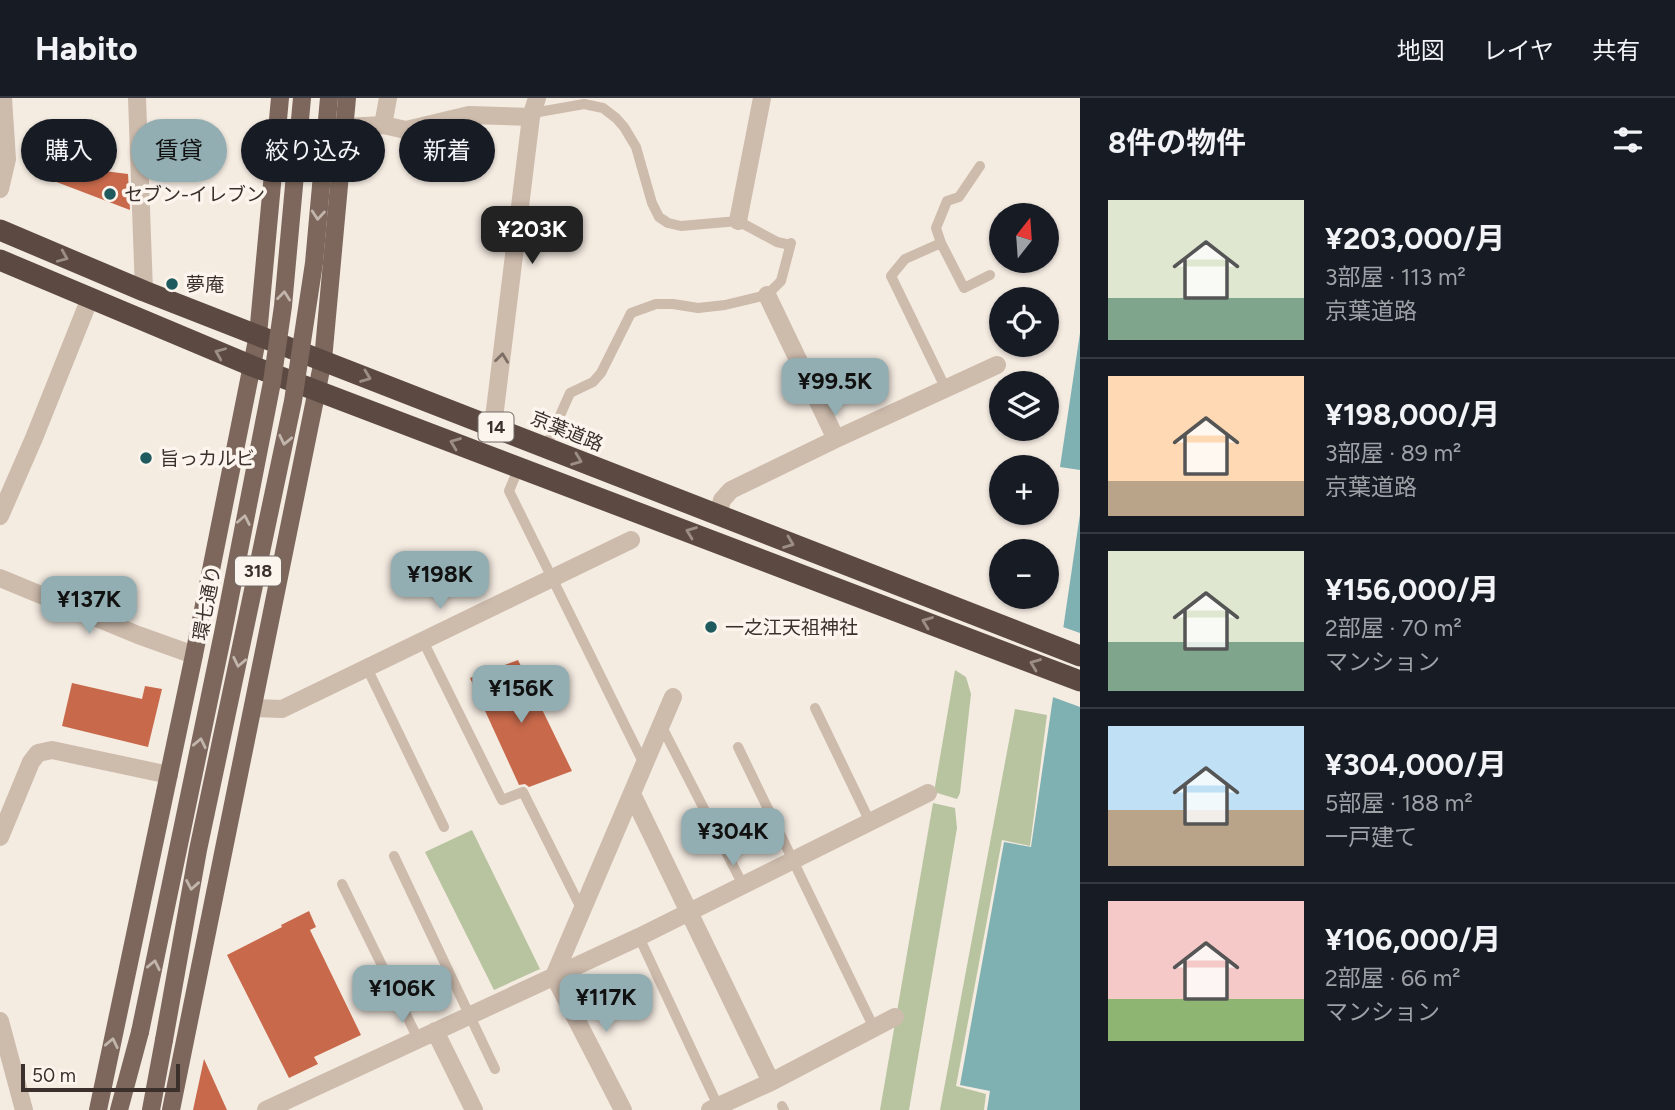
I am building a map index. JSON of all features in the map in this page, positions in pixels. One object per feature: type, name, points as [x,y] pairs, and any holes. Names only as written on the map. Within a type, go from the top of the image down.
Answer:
[{"type":"highway","name":"京葉道路","points":[[0,230],[258,335],[1080,656]]},
{"type":"highway","name":"14","points":[[0,260],[252,366],[1080,681]]},
{"type":"main road","points":[[98,1110],[258,335],[280,98]]},
{"type":"main road","name":"環七通り","points":[[119,1110],[140,1032],[272,382],[283,306],[302,98]]},
{"type":"main road","name":"318","points":[[151,1110],[198,849],[293,401],[314,263],[329,98]]},
{"type":"main road","name":"318","points":[[346,119],[347,98]]},
{"type":"main road","name":"318","points":[[172,1110],[323,360],[340,182]]},
{"type":"street","points":[[0,189],[7,159],[3,98]]},
{"type":"street","points":[[137,98],[144,290]]},
{"type":"street","points":[[384,119],[388,98]]},
{"type":"street","points":[[738,220],[762,98]]},
{"type":"street","points":[[385,125],[406,130],[469,115],[534,109],[493,426]]},
{"type":"street","points":[[767,295],[836,439]]},
{"type":"street","points":[[0,516],[90,298]]},
{"type":"street","points":[[718,515],[722,500],[731,490],[997,365]]},
{"type":"street","points":[[253,708],[282,709],[631,540]]},
{"type":"street","points":[[0,578],[194,655]]},
{"type":"street","points":[[554,976],[673,697]]},
{"type":"street","points":[[0,837],[31,762],[38,753],[52,750],[169,775]]},
{"type":"street","points":[[266,1110],[639,937],[928,793]]},
{"type":"street","points":[[632,794],[771,1082]]},
{"type":"street","points":[[554,976],[623,1110]]},
{"type":"street","points":[[714,1108],[771,1082],[895,1017]]},
{"type":"street","points":[[0,1021],[24,1110]]},
{"type":"street","points":[[435,1031],[474,1110]]},
{"type":"lane","points":[[534,109],[584,104],[603,108],[616,118],[636,147],[652,203],[659,217],[668,223],[681,226],[738,220],[777,242],[788,244],[782,281],[767,295],[698,308],[656,304],[631,313],[601,373],[593,382],[570,393],[546,447]]},
{"type":"lane","points":[[980,166],[959,197],[947,201],[936,228],[964,288],[990,275]]},
{"type":"lane","points":[[941,243],[905,258],[891,276],[946,389]]},
{"type":"lane","points":[[519,467],[509,491],[644,764]]},
{"type":"lane","points":[[423,640],[502,800],[523,792],[582,910]]},
{"type":"lane","points":[[367,668],[444,827]]},
{"type":"lane","points":[[815,708],[870,822]]},
{"type":"lane","points":[[661,725],[743,885]]},
{"type":"lane","points":[[738,747],[874,1028]]},
{"type":"lane","points":[[394,856],[495,1069]]},
{"type":"lane","points":[[342,884],[418,1039]]},
{"type":"lane","points":[[639,937],[714,1108]]},
{"type":"green space","points":[[955,670],[966,677],[971,694],[960,793],[957,799],[934,792]]},
{"type":"green space","points":[[1015,709],[1047,715],[1030,846],[1002,840],[956,1086],[986,1094],[984,1110],[940,1110]]},
{"type":"green space","points":[[933,803],[955,808],[957,828],[909,1110],[880,1110]]},
{"type":"green space","points":[[472,830],[540,969],[494,990],[425,852]]},
{"type":"water","points":[[1080,333],[1080,470],[1060,467]]},
{"type":"water","points":[[1080,514],[1080,1110],[987,1110],[990,1091],[960,1085],[1004,842],[1031,847]]},
{"type":"pier","points":[[1060,626],[1080,633],[1080,707],[1050,696]]},
{"type":"building","points":[[117,173],[128,174],[130,210],[56,182],[117,182]]},
{"type":"building","points":[[518,660],[572,771],[529,787],[525,784],[519,785],[470,678]]},
{"type":"building","points":[[72,683],[142,699],[145,686],[162,689],[148,747],[62,726]]},
{"type":"building","points":[[309,911],[316,927],[310,930],[361,1035],[314,1057],[318,1064],[289,1078],[227,955]]},
{"type":"building","points":[[204,1059],[227,1110],[193,1110]]},
{"type":"place","name":"セブン-イレブン","points":[[110,194]]},
{"type":"place","name":"夢庵","points":[[172,284]]},
{"type":"place","name":"旨っカルビ","points":[[146,458]]},
{"type":"place","name":"一之江天祖神社","points":[[711,627]]}]
